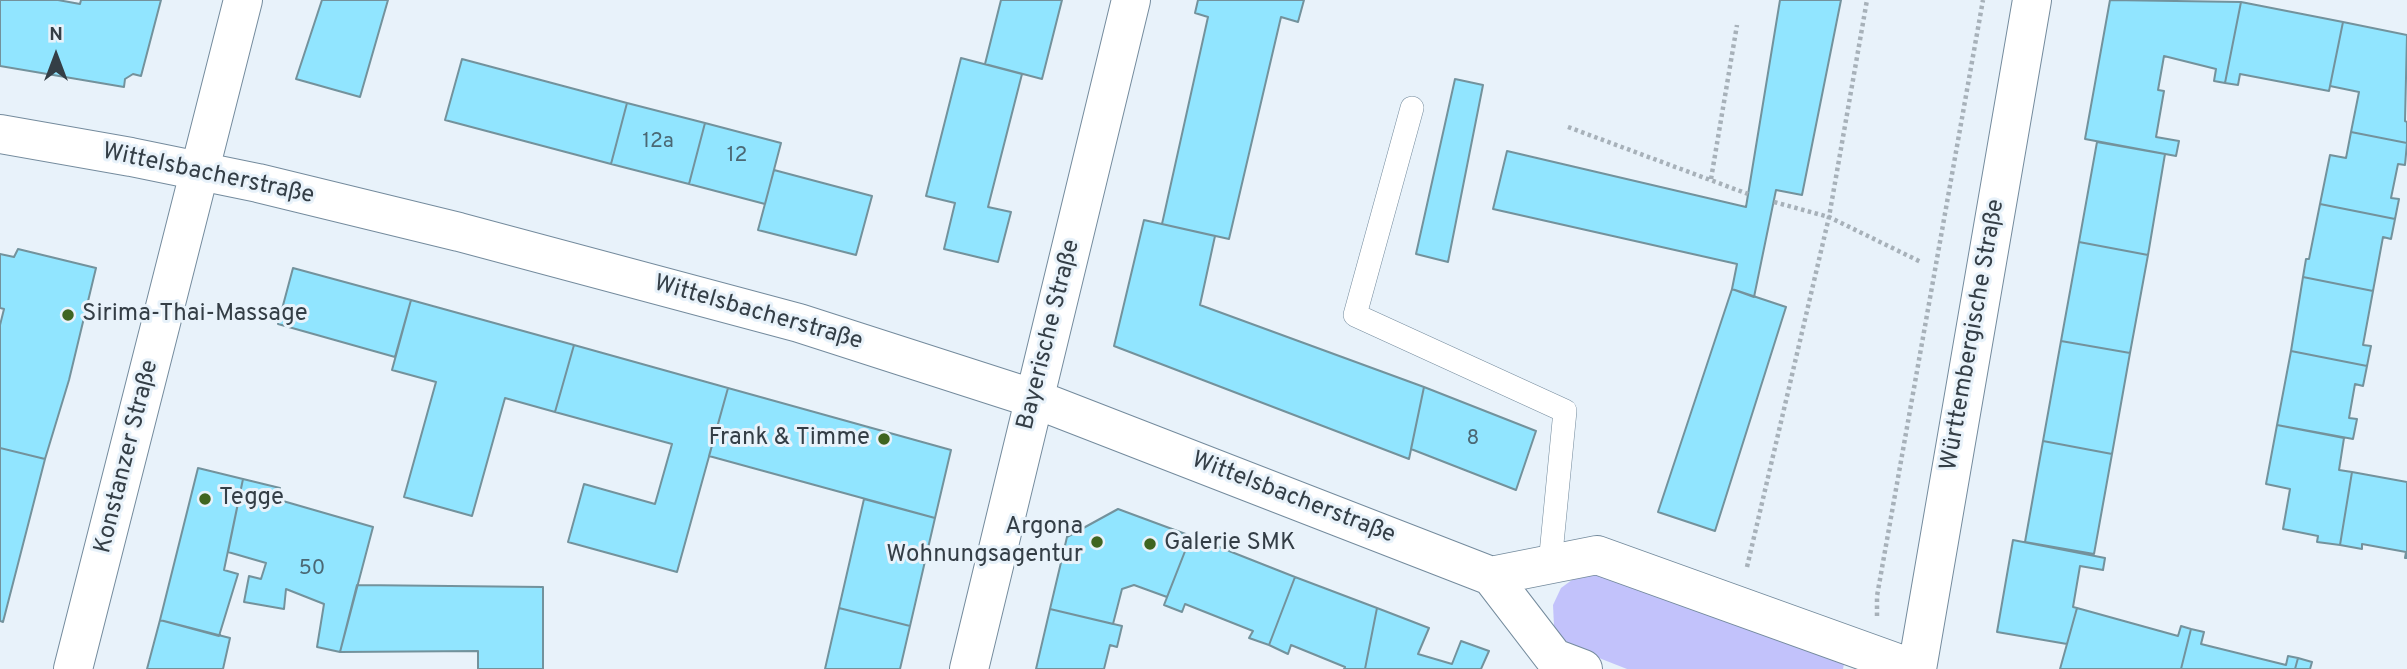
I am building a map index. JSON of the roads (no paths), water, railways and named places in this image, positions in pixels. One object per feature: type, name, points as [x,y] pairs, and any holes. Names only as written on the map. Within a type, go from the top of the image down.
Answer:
[{"type":"street","name":"Konstanzer Straße","points":[[73,669],[243,0]]},
{"type":"street","name":"Bayerische Straße","points":[[969,669],[1131,0]]},
{"type":"street","name":"Württembergische Straße","points":[[1916,669],[2032,0]]},
{"type":"street","name":"Wittelsbacherstraße","points":[[0,134],[201,171],[460,232],[799,323],[1035,399],[1491,576]]},
{"type":"street","points":[[1583,669],[1554,658],[1491,576],[1597,555],[1916,669]]},
{"type":"lane","points":[[1412,108],[1355,315],[1565,411],[1550,564]]},
{"type":"place","name":"Sirima-Thai-Massage","points":[[68,315]]},
{"type":"place","name":"Frank & Timme","points":[[884,439]]},
{"type":"place","name":"Tegge","points":[[205,499]]},
{"type":"place","name":"Argona Wohnungsagentur","points":[[1097,542]]},
{"type":"place","name":"Galerie SMK","points":[[1150,544]]}]
